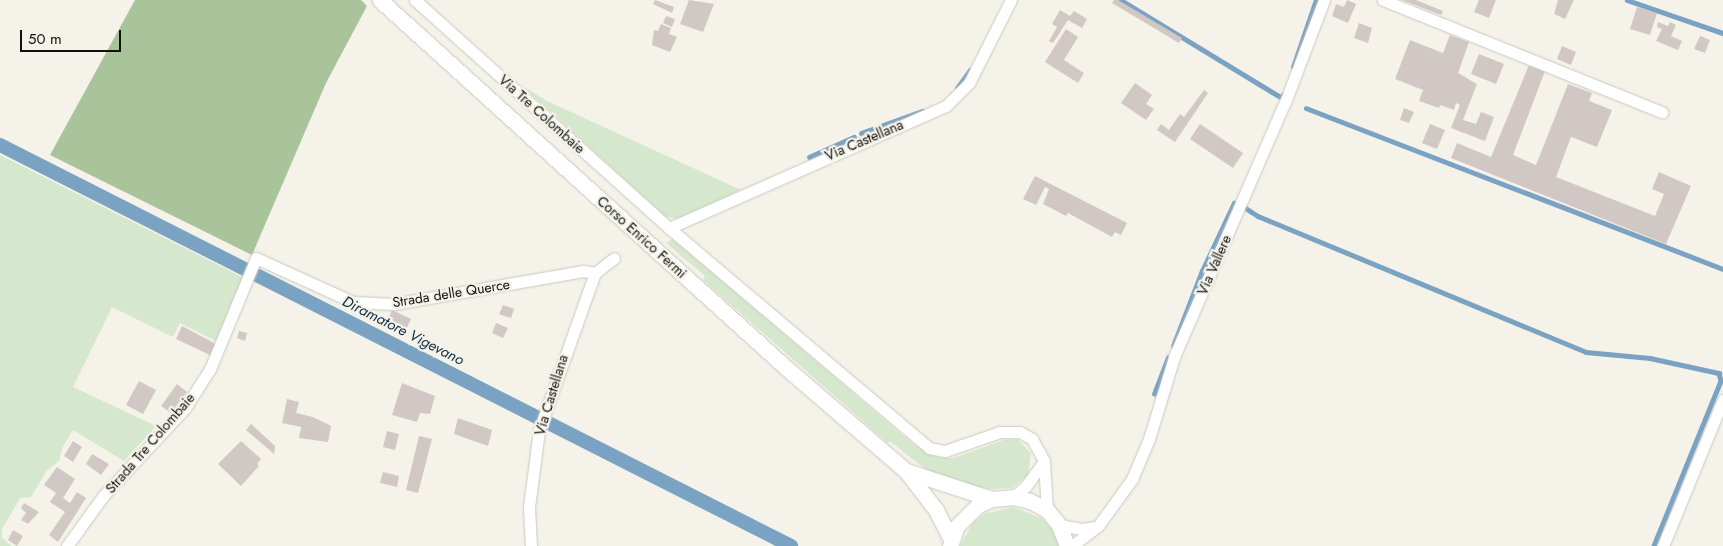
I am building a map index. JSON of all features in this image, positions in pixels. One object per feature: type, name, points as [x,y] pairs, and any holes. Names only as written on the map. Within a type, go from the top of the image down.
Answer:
[{"type":"main road","name":"Corso Enrico Fermi","points":[[380,0],[784,366],[906,471],[936,510],[951,543]]},
{"type":"main road","name":"Corso Enrico Fermi","points":[[906,471],[992,499]]},
{"type":"main road","points":[[951,543],[966,515],[992,499],[1013,497],[1047,510],[1059,524],[1067,546]]},
{"type":"street","name":"Via Tre Colombaie","points":[[415,0],[669,228],[929,448],[945,452],[1000,432],[1020,432],[1032,439],[1044,461]]},
{"type":"street","name":"Via Castellana","points":[[669,228],[946,106],[969,83],[1011,0]]},
{"type":"street","name":"Via Vallere","points":[[1072,546],[1098,526],[1132,479],[1149,439],[1174,357],[1286,100],[1324,0]]},
{"type":"street","points":[[1383,0],[1662,112]]},
{"type":"street","points":[[595,273],[614,258]]},
{"type":"street","name":"Strada delle Querce","points":[[247,280],[255,262],[353,302],[394,304],[583,271],[595,273]]},
{"type":"street","name":"Via Castellana","points":[[531,546],[529,507],[539,430],[595,273]]},
{"type":"street","name":"Strada Tre Colombaie","points":[[67,546],[80,524],[185,408],[210,369],[247,280]]},
{"type":"street","points":[[1663,546],[1723,400]]},
{"type":"street","points":[[1013,497],[1026,486],[1044,461]]},
{"type":"street","points":[[1044,461],[1047,510]]},
{"type":"street","points":[[1059,524],[1082,529],[1098,526]]},
{"type":"green space","points":[[135,0],[361,0],[367,6],[326,83],[252,255],[50,155]]},
{"type":"green space","points":[[521,85],[547,101],[741,190],[678,219],[665,216]]},
{"type":"green space","points":[[0,155],[244,278],[216,341],[180,323],[173,337],[112,307],[73,387],[156,426],[124,461],[73,430],[63,446],[59,461],[47,470],[31,497],[20,498],[2,529],[2,538],[12,546],[0,546]]},
{"type":"green space","points":[[673,239],[914,445],[940,458],[954,458],[1004,440],[1017,439],[1031,453],[1028,476],[1011,488],[990,489],[947,480],[929,472],[890,441],[888,443],[703,280],[705,276],[666,243]]},
{"type":"green space","points":[[1013,507],[1041,518],[1052,529],[1059,546],[960,546],[972,524],[984,514]]},
{"type":"building","points":[[655,0],[674,7],[672,13],[653,4]]},
{"type":"building","points":[[689,0],[714,4],[703,32],[680,24]]},
{"type":"building","points":[[1114,0],[1118,0],[1182,38],[1179,43],[1112,3]]},
{"type":"building","points":[[1347,0],[1356,4],[1348,23],[1332,16],[1336,4],[1344,7]]},
{"type":"building","points":[[1402,0],[1416,0],[1443,11],[1441,15]]},
{"type":"building","points":[[1479,0],[1496,0],[1489,18],[1474,12]]},
{"type":"building","points":[[1558,0],[1574,0],[1565,19],[1554,14]]},
{"type":"building","points":[[1637,7],[1657,13],[1650,35],[1630,29]]},
{"type":"building","points":[[1060,10],[1070,16],[1074,11],[1087,19],[1082,28],[1068,20],[1053,43],[1049,41],[1057,27],[1052,24]]},
{"type":"building","points":[[666,16],[675,19],[672,27],[663,23]]},
{"type":"building","points":[[1658,22],[1668,26],[1670,22],[1676,25],[1671,36],[1682,41],[1678,50],[1656,41],[1662,29],[1657,27]]},
{"type":"building","points":[[1359,23],[1372,28],[1368,43],[1354,38]]},
{"type":"building","points":[[661,24],[671,28],[669,34],[677,37],[670,52],[652,45],[654,30],[658,31]]},
{"type":"building","points":[[1066,29],[1078,37],[1064,60],[1084,73],[1078,83],[1045,62]]},
{"type":"building","points":[[1450,35],[1469,42],[1458,73],[1477,84],[1463,120],[1476,124],[1481,112],[1494,117],[1485,141],[1451,128],[1460,105],[1456,103],[1454,110],[1440,105],[1439,108],[1419,101],[1423,90],[1395,79],[1410,40],[1443,53]]},
{"type":"building","points":[[1700,36],[1710,40],[1705,53],[1694,49]]},
{"type":"building","points":[[1562,46],[1576,52],[1571,65],[1557,59]]},
{"type":"building","points":[[1479,54],[1504,64],[1496,84],[1471,74]]},
{"type":"building","points":[[1529,65],[1545,71],[1513,155],[1536,165],[1568,84],[1592,93],[1589,101],[1612,110],[1597,147],[1571,137],[1556,177],[1655,216],[1664,194],[1652,189],[1659,172],[1691,186],[1666,244],[1451,158],[1457,143],[1491,157]]},
{"type":"building","points":[[1135,83],[1152,95],[1146,104],[1154,109],[1146,120],[1121,103]]},
{"type":"building","points":[[1204,90],[1208,93],[1175,142],[1157,130],[1161,124],[1169,130],[1180,114],[1184,117]]},
{"type":"building","points":[[1404,108],[1414,112],[1409,123],[1400,120]]},
{"type":"building","points":[[1200,124],[1243,153],[1233,168],[1190,139]]},
{"type":"building","points":[[1430,124],[1445,130],[1437,149],[1422,143]]},
{"type":"building","points":[[1035,176],[1127,223],[1121,235],[1115,232],[1112,237],[1068,213],[1066,216],[1043,204],[1049,189],[1045,187],[1036,205],[1023,199]]},
{"type":"building","points":[[503,305],[514,309],[511,318],[499,314]]},
{"type":"building","points":[[392,310],[411,319],[406,330],[387,322]]},
{"type":"building","points":[[496,323],[508,328],[503,338],[492,333]]},
{"type":"building","points":[[182,326],[216,344],[212,356],[176,339]]},
{"type":"building","points":[[239,331],[247,333],[245,341],[237,338]]},
{"type":"building","points":[[139,381],[156,390],[143,414],[126,405]]},
{"type":"building","points":[[402,383],[435,396],[430,414],[420,413],[417,422],[392,415]]},
{"type":"building","points":[[177,384],[187,392],[171,413],[161,406]]},
{"type":"building","points":[[287,399],[299,402],[296,413],[313,417],[331,426],[328,442],[299,438],[301,427],[282,423]]},
{"type":"building","points":[[458,418],[492,430],[488,446],[454,434]]},
{"type":"building","points":[[251,424],[275,446],[274,454],[246,430]]},
{"type":"building","points":[[387,431],[399,434],[395,450],[383,447]]},
{"type":"building","points":[[419,436],[432,439],[418,493],[406,490]]},
{"type":"building","points":[[73,441],[82,447],[73,462],[64,456]]},
{"type":"building","points":[[241,441],[261,459],[257,464],[259,466],[241,486],[218,464]]},
{"type":"building","points":[[92,454],[109,464],[101,475],[86,464]]},
{"type":"building","points":[[57,467],[75,479],[63,498],[70,503],[77,492],[86,498],[58,542],[49,535],[65,512],[50,502],[56,493],[44,485]]},
{"type":"building","points":[[383,472],[399,476],[397,487],[380,483]]},
{"type":"building","points":[[24,503],[39,512],[28,524],[21,520],[26,513],[21,508]]},
{"type":"building","points":[[13,530],[23,536],[17,546],[8,540]]},
{"type":"waterway","points":[[1121,0],[1282,98],[1283,95]]},
{"type":"waterway","points":[[1293,67],[1316,0]]},
{"type":"waterway","points":[[1627,0],[1723,33]]},
{"type":"waterway","points":[[957,88],[970,70]]},
{"type":"waterway","points":[[1306,108],[1723,269]]},
{"type":"waterway","points":[[861,133],[922,111]]},
{"type":"waterway","points":[[809,157],[854,137]]},
{"type":"waterway","name":"Diramatore Vigevano","points":[[0,145],[791,546]]},
{"type":"waterway","points":[[1173,346],[1202,271],[1234,203]]},
{"type":"waterway","points":[[1244,207],[1258,216],[1586,352],[1650,358],[1719,373],[1721,381],[1654,546]]},
{"type":"waterway","points":[[1154,394],[1168,358]]}]
